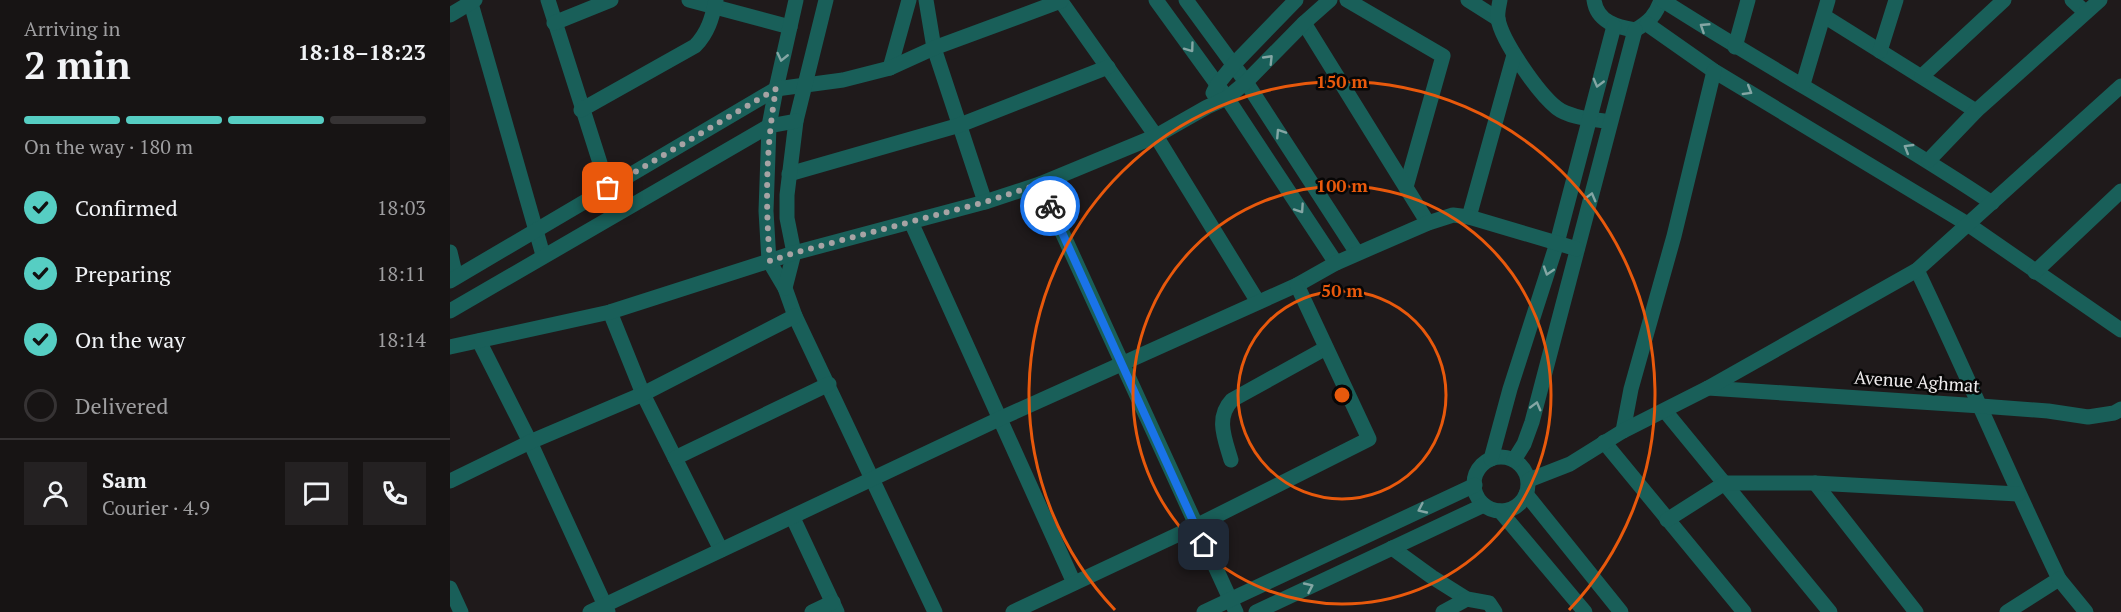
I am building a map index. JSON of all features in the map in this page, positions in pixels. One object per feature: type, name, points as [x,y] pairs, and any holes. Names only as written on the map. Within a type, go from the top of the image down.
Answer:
[{"type":"street","points":[[548,0],[581,110],[608,188]]},
{"type":"street","points":[[554,23],[611,0]]},
{"type":"street","points":[[689,0],[715,3],[790,27]]},
{"type":"street","points":[[796,0],[769,126],[766,211],[770,261],[785,288],[795,316],[935,612]]},
{"type":"street","points":[[785,288],[794,253],[787,218],[789,174],[796,121],[826,0]]},
{"type":"street","points":[[890,68],[909,0]]},
{"type":"street","points":[[926,0],[934,48],[985,202]]},
{"type":"street","points":[[1156,0],[1227,98],[1336,263]]},
{"type":"street","points":[[1186,0],[1234,64],[1357,253]]},
{"type":"street","points":[[450,347],[610,312],[794,253],[985,202],[1040,184],[1156,136],[1227,98],[1330,0]]},
{"type":"street","points":[[1347,0],[1443,56],[1406,187]]},
{"type":"street","points":[[1468,0],[1498,19]]},
{"type":"street","points":[[1500,0],[1498,19],[1514,55],[1557,108],[1571,114],[1610,122]]},
{"type":"street","points":[[1514,460],[1524,444],[1532,422],[1610,122],[1641,27],[1656,14],[1662,0],[1735,47],[1803,84],[1929,160],[1992,203]]},
{"type":"street","points":[[1735,47],[1748,0]]},
{"type":"street","points":[[1803,84],[1828,0]]},
{"type":"street","points":[[1880,51],[1896,0]]},
{"type":"street","points":[[1922,76],[2004,0]]},
{"type":"street","points":[[2073,0],[2085,12]]},
{"type":"street","points":[[1929,160],[1976,111],[2100,0]]},
{"type":"street","points":[[450,15],[472,1],[543,255]]},
{"type":"street","points":[[450,252],[453,279],[536,228],[776,89],[843,80],[890,68],[934,48],[1060,1],[1156,136],[1257,302]]},
{"type":"street","points":[[1592,1],[1599,13],[1614,26],[1641,27],[1968,225],[2121,330]]},
{"type":"street","points":[[1207,107],[1217,85],[1292,2]]},
{"type":"street","points":[[581,110],[694,46],[703,38],[708,28],[715,3]]},
{"type":"street","points":[[1824,16],[1976,111]]},
{"type":"street","points":[[1304,23],[1428,223]]},
{"type":"street","points":[[1585,612],[1500,511],[1484,505],[1478,497],[1475,485],[1478,471],[1491,459],[1510,389],[1557,243],[1614,26]]},
{"type":"street","points":[[1469,217],[1514,55]]},
{"type":"street","points":[[789,174],[960,125],[1108,68]]},
{"type":"street","points":[[1623,431],[1631,389],[1674,236],[1714,71]]},
{"type":"street","points":[[1500,511],[1516,507],[1527,487],[1623,431],[1708,388],[1917,270],[2121,86]]},
{"type":"street","points":[[450,311],[769,126],[796,121]]},
{"type":"street","points":[[1040,184],[1233,606]]},
{"type":"street","points":[[2035,272],[2121,191]]},
{"type":"street","points":[[479,341],[530,442],[601,610],[721,550],[999,419],[1297,285],[1357,253],[1428,223],[1453,216],[1469,217],[1577,249]]},
{"type":"street","points":[[911,222],[1074,584]]},
{"type":"street","points":[[1917,270],[2059,579],[2086,612]]},
{"type":"street","points":[[1013,612],[1196,526],[1369,439],[1297,285]]},
{"type":"street","points":[[610,312],[643,394],[721,550]]},
{"type":"street","points":[[450,481],[530,442],[643,394],[795,316]]},
{"type":"street","points":[[1231,460],[1222,428],[1223,414],[1232,400],[1326,348]]},
{"type":"street","points":[[675,458],[829,384]]},
{"type":"street","name":"Avenue Aghmat","points":[[1708,388],[2048,411],[2088,417],[2114,413],[2121,409]]},
{"type":"street","points":[[1665,411],[1830,612]]},
{"type":"street","points":[[1605,442],[1744,612]]},
{"type":"street","points":[[1491,459],[1503,457],[1514,460],[1523,467],[1527,487],[1621,612]]},
{"type":"street","points":[[1667,520],[1725,483],[1815,483],[2018,494]]},
{"type":"street","points":[[1815,483],[1916,612]]},
{"type":"street","points":[[1204,612],[1233,606],[1475,485]]},
{"type":"street","points":[[1256,612],[1484,505]]},
{"type":"street","points":[[793,518],[835,607],[812,612]]},
{"type":"street","points":[[1392,548],[1467,598],[1489,603],[1495,612]]},
{"type":"street","points":[[2007,612],[2059,579]]},
{"type":"street","points":[[450,588],[461,612]]},
{"type":"street","points":[[1443,612],[1467,598]]},
{"type":"way so far","points":[[608,188],[776,89],[769,126],[766,182],[770,261],[985,202],[1040,184],[1050,206]]},
{"type":"route","points":[[1050,206],[1124,364],[1204,545]]}]
